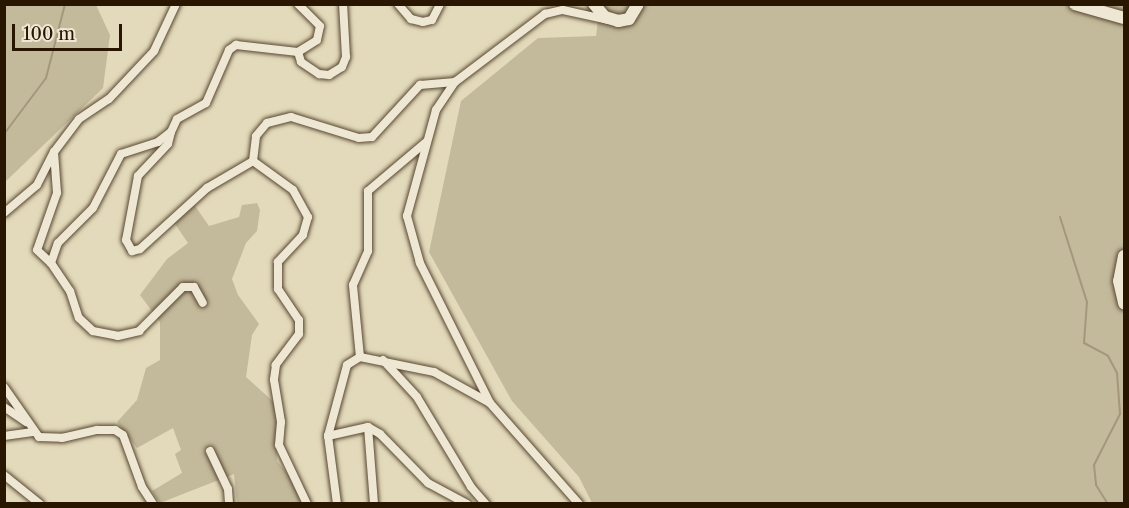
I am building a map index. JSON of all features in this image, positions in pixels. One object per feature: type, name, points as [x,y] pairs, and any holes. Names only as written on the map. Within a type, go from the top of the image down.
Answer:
[{"type":"street","points":[[4,213],[37,185],[54,152],[79,119],[109,99],[154,51],[176,4]]},
{"type":"street","points":[[253,161],[207,188],[140,249],[132,251],[126,240],[138,176],[168,144],[177,119],[211,97],[229,50],[236,45],[298,52],[317,40],[320,26],[298,4]]},
{"type":"street","points":[[298,52],[301,62],[311,72],[329,75],[342,67],[346,57],[343,4]]},
{"type":"street","points":[[398,4],[411,19],[423,22],[432,20],[440,4]]},
{"type":"street","points":[[579,504],[490,403],[420,263],[408,223],[439,103],[455,82],[545,14],[584,9],[611,20],[629,19],[638,4]]},
{"type":"street","points":[[1075,4],[1125,18]]},
{"type":"street","points":[[253,161],[256,136],[267,123],[291,117],[359,138],[372,137],[420,85],[455,82]]},
{"type":"street","points":[[51,263],[58,243],[93,208],[121,154],[158,142],[171,132]]},
{"type":"street","points":[[360,357],[353,285],[368,251],[368,191],[428,141]]},
{"type":"street","points":[[54,152],[57,193],[37,250],[51,263],[70,291],[79,318],[93,331],[118,336],[139,331],[183,287],[194,287],[203,303]]},
{"type":"street","points":[[253,161],[293,190],[308,217],[303,235],[278,262],[279,288],[299,320],[299,334],[276,365],[274,380],[281,422],[279,445],[306,504]]},
{"type":"street","points":[[1125,256],[1119,281],[1125,303]]},
{"type":"street","points":[[337,504],[328,436],[347,365],[360,357],[435,372],[490,403]]},
{"type":"street","points":[[383,360],[417,397],[471,487],[486,504]]},
{"type":"street","points":[[4,387],[33,432],[48,439],[115,430],[123,435],[142,487],[153,504]]},
{"type":"street","points":[[4,407],[26,422]]},
{"type":"street","points":[[328,436],[369,427],[380,434],[428,483],[467,504]]},
{"type":"street","points":[[369,427],[374,503]]},
{"type":"street","points":[[4,436],[33,432]]},
{"type":"street","points":[[210,451],[228,489],[229,504]]},
{"type":"street","points":[[4,475],[40,504]]},
{"type":"shaded area","points":[[5,4],[96,5],[110,35],[103,88],[5,182]]},
{"type":"shaded area","points":[[600,5],[1124,5],[1124,503],[592,503],[579,477],[512,401],[429,252],[461,101],[538,38],[596,36]]},
{"type":"shaded area","points":[[193,203],[209,226],[239,217],[242,205],[257,203],[260,210],[257,231],[246,243],[232,279],[238,295],[259,324],[252,335],[246,377],[276,404],[277,461],[297,485],[301,503],[237,503],[234,474],[160,503],[152,491],[182,473],[175,454],[181,450],[173,428],[137,448],[117,422],[137,400],[146,368],[160,360],[160,322],[140,295],[167,259],[188,243],[173,221]]},
{"type":"waterway","points":[[4,134],[46,78],[65,4]]},
{"type":"waterway","points":[[1060,217],[1087,302],[1084,343],[1108,356],[1117,373],[1120,414],[1094,465],[1096,485],[1108,504]]}]
